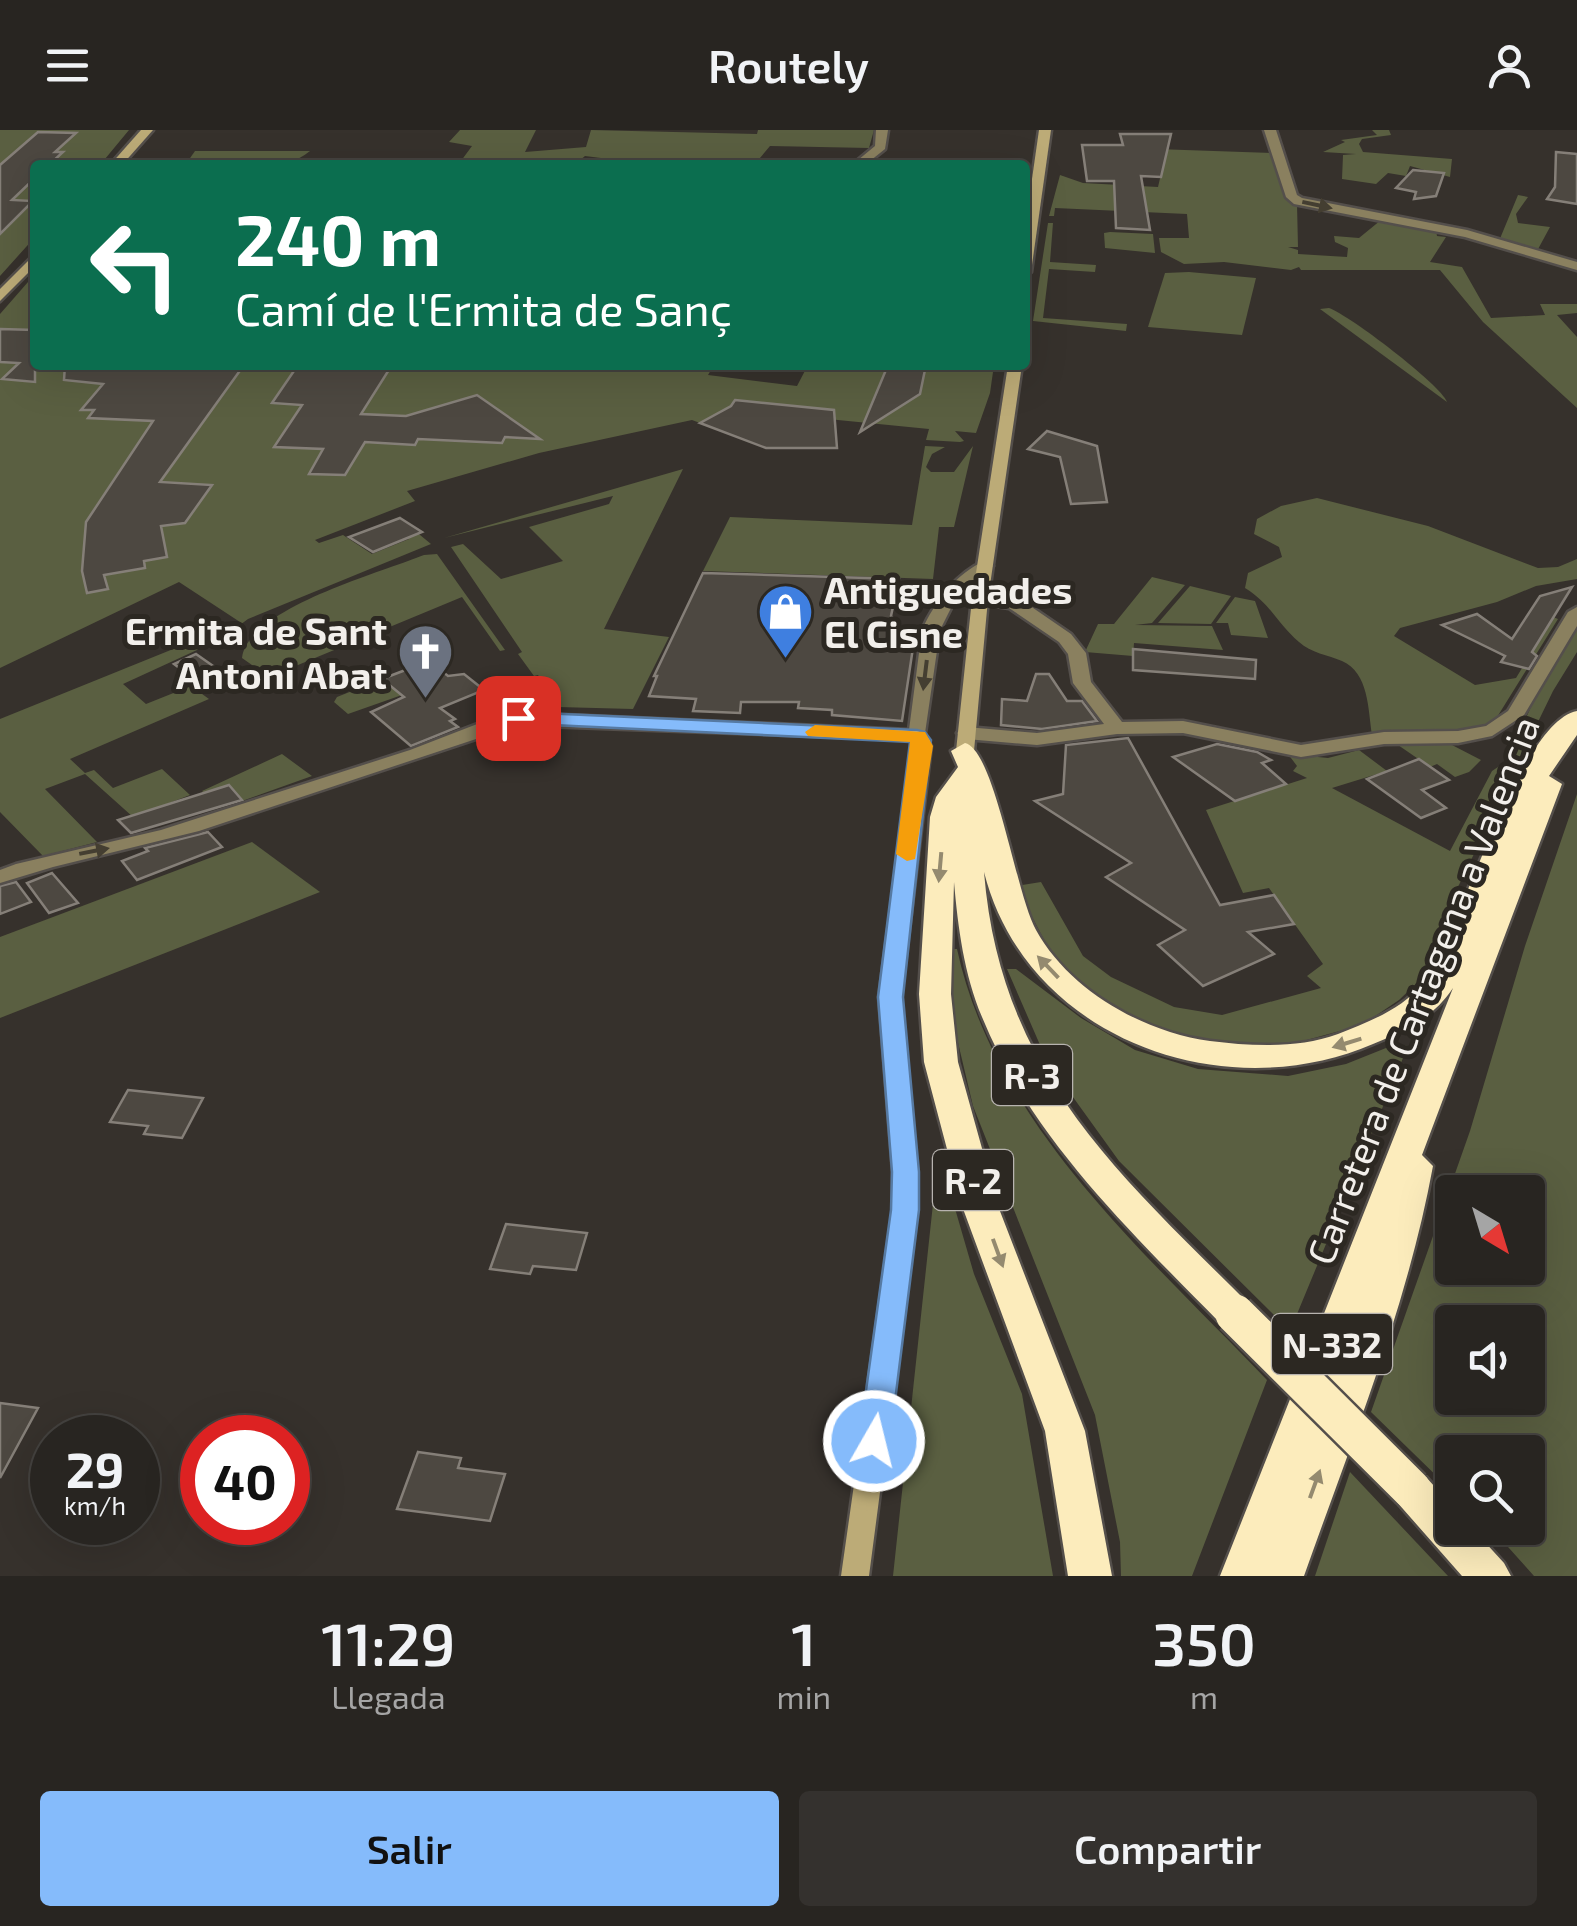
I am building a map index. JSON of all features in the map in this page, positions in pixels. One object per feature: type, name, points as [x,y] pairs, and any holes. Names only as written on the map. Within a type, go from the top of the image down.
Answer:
[{"type":"highway","points":[[965,752],[978,784],[1005,898],[1033,952],[1047,967],[1088,1004],[1149,1036],[1196,1049],[1280,1056],[1349,1044],[1405,1016],[1431,996],[1452,962],[1526,784],[1551,745],[1576,718]]},
{"type":"highway","name":"Carretera de Cartagena a Valencia","points":[[1242,1576],[1576,718]]},
{"type":"highway","name":"R-3","points":[[965,752],[967,854],[982,965],[1006,1028],[1034,1079],[1083,1149],[1128,1202],[1411,1490],[1489,1576]]},
{"type":"highway","name":"R-2","points":[[965,752],[945,817],[938,880],[935,994],[941,1062],[980,1206],[1065,1431],[1090,1576]]},
{"type":"highway","points":[[1282,1576],[1388,1280],[1408,1209],[1423,1112]]},
{"type":"main road","points":[[120,160],[147,130]]},
{"type":"main road","points":[[1030,214],[1045,130]]},
{"type":"main road","points":[[0,297],[30,264]]},
{"type":"main road","points":[[965,752],[980,598],[1013,370]]},
{"type":"main road","points":[[855,1576],[905,1210],[890,997],[922,746],[917,736]]},
{"type":"street","points":[[864,160],[881,147],[882,130]]},
{"type":"street","points":[[1270,130],[1292,197],[1298,201],[1467,234],[1577,266]]},
{"type":"street","points":[[0,878],[51,860],[193,827],[418,754],[499,721],[518,718],[917,736],[931,630],[937,613],[952,593],[985,566]]},
{"type":"street","points":[[980,598],[1014,603],[1065,638],[1076,652],[1082,682],[1117,728]]},
{"type":"street","points":[[965,752],[1117,728],[1183,728],[1301,751],[1384,738],[1458,736],[1492,730],[1515,715],[1577,612]]},
{"type":"green space","points":[[0,130],[129,130],[104,160],[30,160],[30,243],[0,276]]},
{"type":"green space","points":[[460,130],[536,130],[525,152],[586,147],[591,130],[757,134],[758,130],[874,130],[869,148],[770,146],[758,160],[617,160],[585,156],[578,160],[462,160],[472,146],[449,142]]},
{"type":"green space","points":[[1372,130],[1389,130],[1391,135],[1362,139],[1359,144],[1363,152],[1452,159],[1450,177],[1410,166],[1406,176],[1388,173],[1376,184],[1342,179],[1343,155],[1356,154],[1323,152],[1345,142],[1341,140],[1377,135]]},
{"type":"green space","points":[[1156,149],[1272,153],[1283,192],[1297,204],[1298,247],[1288,247],[1298,250],[1298,254],[1347,257],[1348,248],[1335,242],[1334,236],[1359,238],[1381,220],[1436,230],[1437,236],[1446,237],[1430,262],[1462,267],[1491,318],[1545,315],[1540,304],[1577,304],[1577,313],[1557,315],[1577,337],[1577,408],[1483,322],[1440,270],[1291,270],[1224,262],[1184,264],[1161,252],[1159,238],[1189,238],[1187,214],[1055,208],[1054,216],[1049,216],[1060,175],[1083,183],[1158,187],[1161,174]]},
{"type":"green space","points":[[195,151],[310,151],[295,160],[189,160]]},
{"type":"green space","points":[[1518,195],[1528,197],[1516,214],[1518,223],[1550,227],[1537,251],[1499,241]]},
{"type":"green space","points":[[1048,223],[1053,223],[1050,262],[1096,265],[1095,272],[1049,269],[1043,318],[1127,324],[1126,331],[1033,321]]},
{"type":"green space","points":[[1104,233],[1153,234],[1155,253],[1105,248]]},
{"type":"green space","points":[[1165,273],[1256,278],[1242,335],[1148,327]]},
{"type":"green space","points":[[30,280],[30,370],[711,370],[708,375],[797,386],[805,370],[993,370],[976,433],[955,431],[964,441],[960,442],[926,440],[929,429],[726,409],[700,423],[692,420],[539,453],[407,491],[415,501],[315,540],[319,543],[343,535],[372,554],[409,539],[403,534],[414,530],[431,544],[248,619],[221,639],[123,684],[146,704],[191,686],[209,699],[70,759],[85,773],[94,770],[113,788],[162,769],[190,795],[133,817],[85,774],[45,789],[97,842],[43,856],[0,812],[0,719],[240,622],[179,582],[0,668],[0,314]]},
{"type":"green space","points":[[1329,308],[1393,351],[1447,402],[1320,309]]},
{"type":"green space","points":[[925,446],[945,447],[932,454],[926,467],[931,472],[954,472],[973,446],[954,527],[939,527],[933,579],[703,571],[730,517],[912,525]]},
{"type":"green space","points":[[683,469],[604,629],[669,637],[633,709],[558,707],[538,675],[534,676],[518,654],[522,652],[451,547],[463,544],[501,579],[563,561],[529,527],[609,504],[613,496],[444,538]]},
{"type":"green space","points":[[1317,498],[1428,526],[1538,568],[1558,567],[1577,559],[1577,579],[1536,586],[1497,602],[1400,628],[1394,636],[1475,685],[1516,678],[1553,617],[1558,619],[1494,722],[1455,732],[1372,735],[1366,693],[1358,674],[1342,661],[1304,646],[1245,588],[1248,573],[1282,557],[1279,547],[1254,534],[1257,519],[1281,506]]},
{"type":"green space","points":[[437,554],[505,650],[500,651],[462,597],[245,687],[234,688],[230,679],[252,665],[242,658],[250,640],[291,608],[349,582]]},
{"type":"green space","points":[[1152,577],[1185,585],[1152,623],[1135,625],[1212,626],[1223,650],[1134,643],[1133,656],[1085,652],[1098,624],[1114,624]]},
{"type":"green space","points":[[1190,586],[1231,596],[1211,624],[1158,623]]},
{"type":"green space","points":[[1235,597],[1255,601],[1268,638],[1231,635],[1228,623],[1216,623]]},
{"type":"green space","points":[[1577,625],[1577,652],[1553,691],[1457,889],[1420,980],[1362,1025],[1288,1045],[1221,1043],[1171,1034],[1126,1014],[1078,983],[1054,959],[1016,886],[1041,882],[1083,956],[1111,977],[1174,1007],[1222,1015],[1321,988],[1307,976],[1323,964],[1269,888],[1243,893],[1206,810],[1307,778],[1293,771],[1297,766],[1288,754],[1328,758],[1359,750],[1387,771],[1332,788],[1450,851],[1492,771],[1507,761],[1537,693]]},
{"type":"green space","points":[[382,679],[402,695],[348,714],[334,702],[337,697]]},
{"type":"green space","points":[[1398,745],[1452,745],[1481,760],[1469,772],[1455,777],[1437,764],[1430,767]]},
{"type":"green space","points":[[282,754],[312,776],[242,801],[229,785],[205,794],[202,791]]},
{"type":"green space","points":[[1577,794],[1577,1576],[1534,1576],[1506,1545],[1545,1545],[1545,1435],[1435,1435],[1435,1474],[1371,1412],[1435,1230],[1435,1285],[1545,1285],[1545,1175],[1454,1175],[1525,946]]},
{"type":"green space","points":[[252,842],[320,892],[0,1018],[0,937]]},
{"type":"green space","points":[[949,949],[957,949],[976,1013],[1005,1073],[1040,1130],[1127,1235],[1267,1380],[1192,1576],[1121,1576],[1120,1542],[1095,1415],[973,1106],[955,1030]]},
{"type":"green space","points":[[1007,969],[1016,969],[1081,1018],[1135,1050],[1198,1069],[1288,1076],[1346,1064],[1396,1044],[1408,1046],[1290,1331],[1119,1161],[1047,1061]]},
{"type":"green space","points":[[936,1176],[956,1212],[974,1274],[1022,1394],[1053,1576],[893,1576]]},
{"type":"green space","points":[[1350,1472],[1448,1576],[1315,1576]]},
{"type":"building","points":[[38,132],[76,133],[55,152],[63,152],[54,160],[30,160],[30,183],[12,200],[30,201],[30,204],[0,234],[0,165]]},
{"type":"building","points":[[1120,134],[1171,134],[1161,177],[1141,176],[1150,230],[1116,228],[1114,181],[1087,181],[1082,145],[1123,145]]},
{"type":"building","points":[[1556,152],[1577,154],[1577,204],[1547,199],[1555,187]]},
{"type":"building","points":[[1413,170],[1444,173],[1436,196],[1414,199],[1416,192],[1396,188]]},
{"type":"building","points":[[0,329],[30,330],[30,370],[35,370],[35,382],[2,379],[19,363],[0,362]]},
{"type":"building","points":[[65,370],[240,370],[160,482],[212,485],[185,523],[161,526],[167,557],[144,561],[145,568],[104,575],[108,589],[87,593],[82,571],[86,522],[153,421],[88,418],[94,410],[81,410],[103,384],[64,380]]},
{"type":"building","points":[[295,370],[389,370],[361,414],[406,416],[477,395],[540,439],[505,437],[502,443],[418,439],[415,445],[365,442],[345,475],[309,474],[323,449],[274,447],[302,405],[272,403]]},
{"type":"building","points":[[886,370],[925,370],[920,394],[860,432]]},
{"type":"building","points":[[735,400],[834,410],[837,448],[766,448],[700,423]]},
{"type":"building","points":[[1047,431],[1097,446],[1107,502],[1071,504],[1060,457],[1028,449]]},
{"type":"building","points":[[400,518],[422,532],[373,552],[349,537]]},
{"type":"building","name":"Antiguedades El Cisne","points":[[703,573],[899,579],[891,616],[914,641],[902,721],[832,715],[832,710],[798,708],[799,702],[741,702],[740,713],[693,711],[696,699],[649,696],[654,676]]},
{"type":"building","points":[[1572,587],[1532,652],[1537,656],[1529,669],[1501,662],[1505,656],[1442,625],[1477,614],[1512,639],[1540,596]]},
{"type":"building","points":[[1133,649],[1256,660],[1255,679],[1133,670]]},
{"type":"building","points":[[196,654],[216,668],[193,678],[174,664]]},
{"type":"building","points":[[429,661],[448,676],[464,674],[484,690],[440,708],[455,719],[450,721],[458,727],[411,746],[371,712],[404,697],[382,679]]},
{"type":"building","points":[[1036,674],[1049,674],[1067,701],[1082,701],[1097,721],[1042,729],[1001,725],[1002,699],[1027,701]]},
{"type":"building","points":[[1128,738],[1220,905],[1274,895],[1294,924],[1248,932],[1274,954],[1203,986],[1158,945],[1185,930],[1106,877],[1131,863],[1035,801],[1063,794],[1066,745]]},
{"type":"building","points":[[1217,744],[1257,752],[1271,760],[1262,763],[1286,784],[1235,801],[1173,757]]},
{"type":"building","points":[[1419,759],[1449,780],[1422,790],[1446,808],[1421,818],[1367,779]]},
{"type":"building","points":[[229,785],[242,800],[131,833],[118,820]]},
{"type":"building","points":[[208,832],[222,847],[137,880],[122,861],[148,851],[145,848]]},
{"type":"building","points":[[52,873],[78,903],[49,913],[27,883]]},
{"type":"building","points":[[16,882],[31,902],[0,914],[0,886]]},
{"type":"building","points":[[128,1090],[203,1098],[182,1138],[144,1134],[148,1126],[110,1122]]},
{"type":"building","points":[[506,1224],[587,1233],[576,1270],[533,1266],[530,1274],[490,1269]]},
{"type":"building","points":[[0,1403],[38,1408],[30,1415],[30,1423],[0,1478]]},
{"type":"building","points":[[418,1452],[461,1458],[458,1468],[505,1474],[490,1521],[397,1509]]},
{"type":"slow traffic","points":[[815,732],[917,736],[922,746],[907,854]]},
{"type":"place","name":"Antiguedades El Cisne","points":[[785,660]]},
{"type":"place","name":"Ermita de Sant Antoni Abat","points":[[426,701]]},
{"type":"route","points":[[518,718],[917,736],[920,740],[920,767],[890,997],[905,1210],[874,1441]]}]
